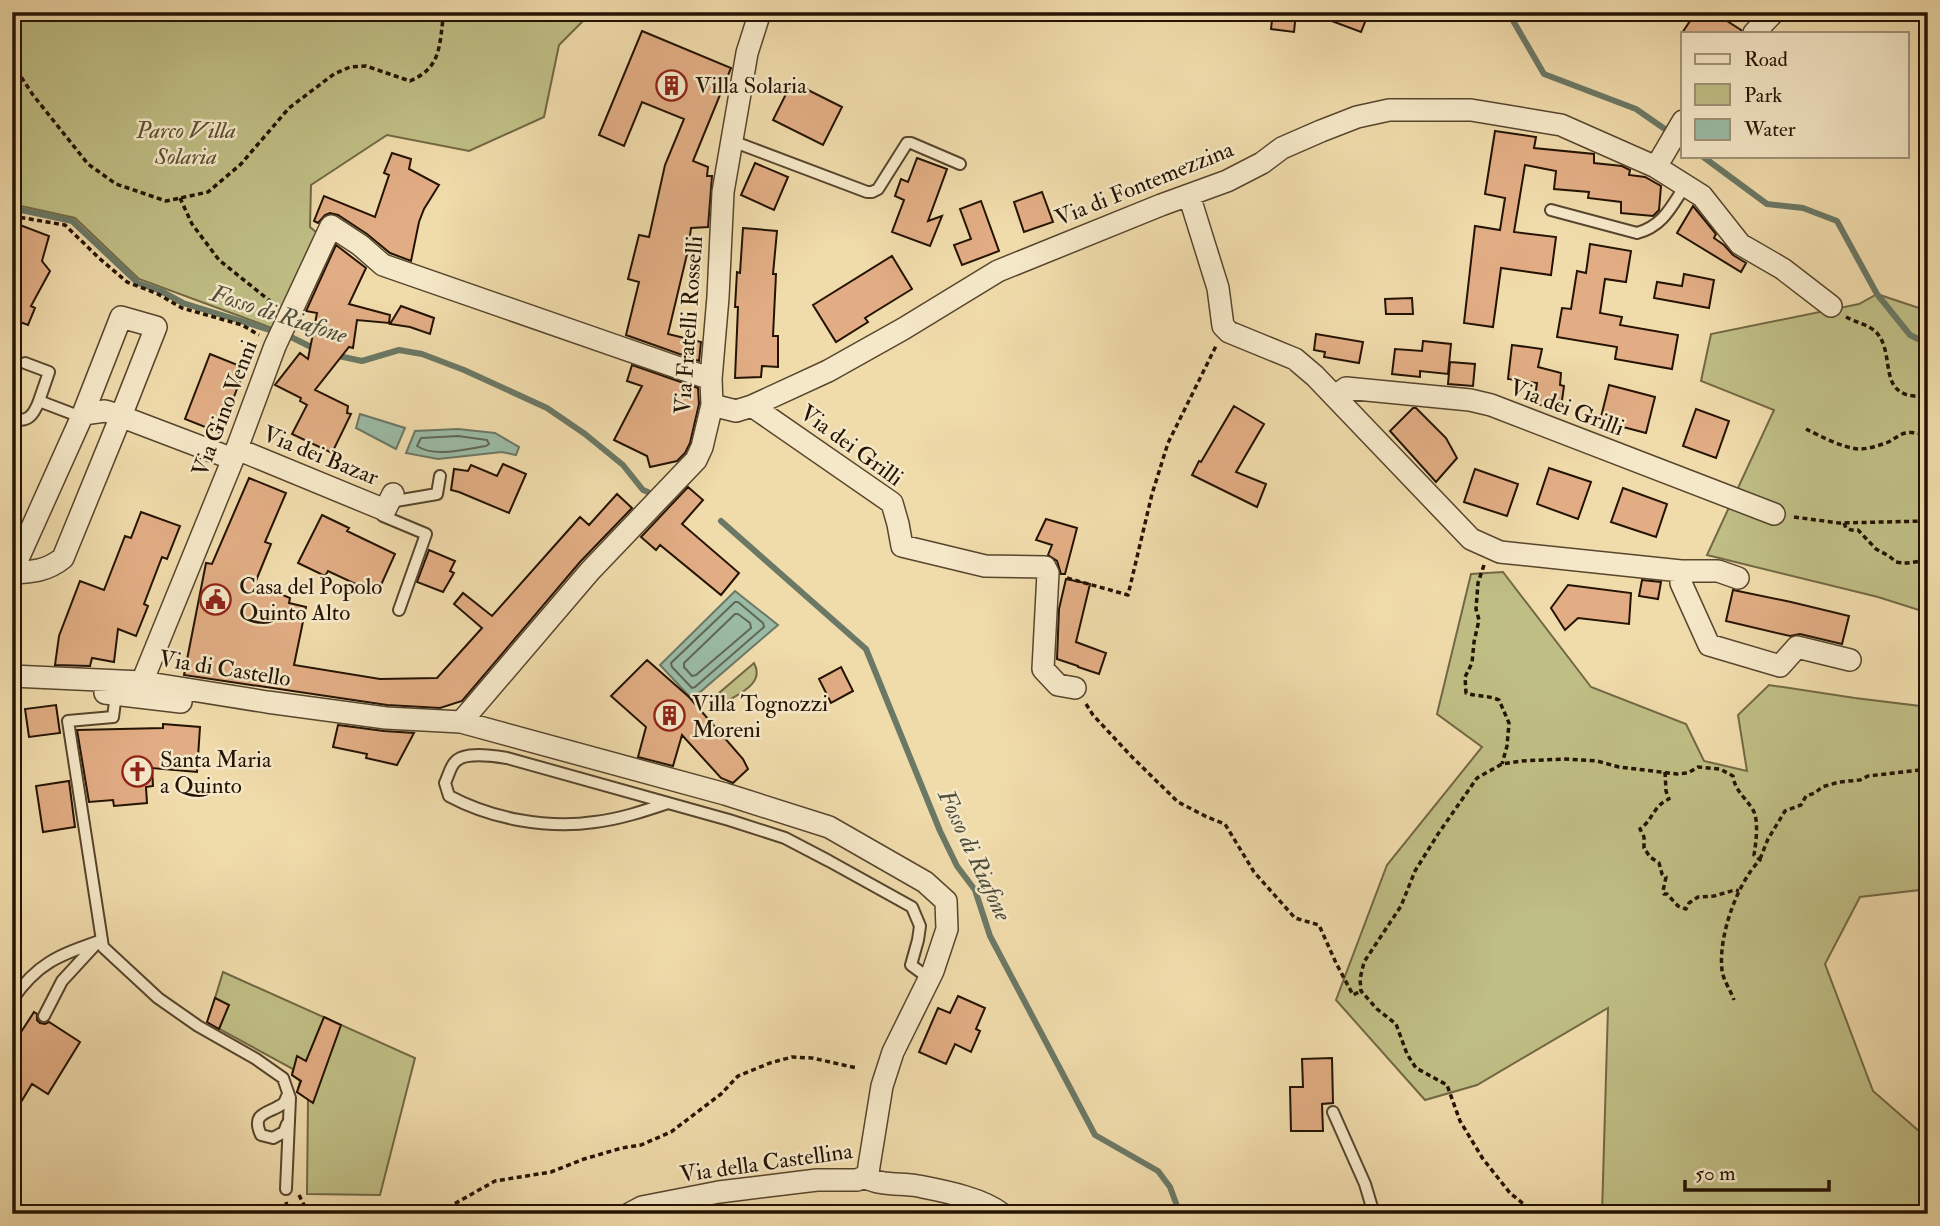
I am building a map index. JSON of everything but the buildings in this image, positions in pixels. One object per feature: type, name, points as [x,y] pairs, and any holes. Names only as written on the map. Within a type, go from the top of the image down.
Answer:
[{"type":"street","name":"Via Fratelli Rosselli","points":[[461,722],[590,571],[696,460],[702,447],[712,405],[711,379],[723,192],[747,53],[760,12]]},
{"type":"street","points":[[1755,32],[1774,12]]},
{"type":"street","name":"Via di Fontemezzina","points":[[712,405],[736,411],[752,406],[828,371],[998,271],[1150,209],[1227,181],[1262,163],[1282,148],[1321,131],[1357,117],[1389,110],[1471,110],[1561,125],[1656,167],[1702,196],[1740,244],[1783,269],[1836,310]]},
{"type":"street","points":[[1656,167],[1681,124]]},
{"type":"street","points":[[1189,195],[1219,288],[1220,315],[1225,329],[1295,359],[1315,376],[1471,539],[1500,552],[1681,571],[1718,571],[1738,578]]},
{"type":"street","name":"Via Gino Venni","points":[[142,682],[235,454],[275,346],[331,226],[383,265],[711,379]]},
{"type":"street","points":[[121,317],[156,327],[63,558],[51,568],[12,573],[82,415],[121,317]]},
{"type":"street","name":"Via dei Grilli","points":[[1335,397],[1346,388],[1470,400],[1491,405],[1774,514]]},
{"type":"street","name":"Via dei Grilli","points":[[752,406],[892,503],[902,546],[985,566],[1045,567],[1048,573]]},
{"type":"street","name":"Via dei Bazar","points":[[82,415],[105,411],[388,505]]},
{"type":"street","points":[[1681,571],[1681,583],[1709,645],[1780,666],[1797,647],[1850,660]]},
{"type":"street","points":[[1048,573],[1043,669],[1058,684],[1075,688]]},
{"type":"street","name":"Via di Castello","points":[[12,676],[142,682],[386,718],[429,720]]},
{"type":"street","points":[[12,685],[254,710],[265,709],[267,702]]},
{"type":"street","name":"Via della Castellina","points":[[429,720],[461,722],[724,794],[829,827],[925,882],[946,901],[947,929],[930,979],[893,1052],[883,1086],[868,1174],[864,1178],[817,1180],[719,1192],[642,1207],[629,1214]]},
{"type":"street","points":[[864,1178],[876,1183],[918,1186],[971,1199],[993,1207],[1002,1214]]},
{"type":"lane","points":[[732,141],[867,192],[878,189],[907,143],[960,164]]},
{"type":"lane","points":[[1551,211],[1637,233],[1651,229],[1663,218],[1685,186]]},
{"type":"lane","points":[[12,418],[19,421],[34,414],[49,372],[25,363]]},
{"type":"lane","points":[[38,401],[82,415]]},
{"type":"lane","points":[[388,505],[438,494],[440,477]]},
{"type":"lane","points":[[388,505],[426,534],[399,610]]},
{"type":"lane","points":[[116,694],[113,717],[68,721],[100,941],[103,947],[158,998],[198,1026],[278,1073],[289,1093],[286,1189]]},
{"type":"lane","points":[[668,803],[630,816],[595,822],[569,824],[514,820],[471,808],[449,796],[445,783],[455,762],[464,757],[486,755],[507,758],[668,803],[785,838],[912,907],[920,926],[911,965],[930,979]]},
{"type":"lane","points":[[12,1000],[36,971],[55,958],[100,941]]},
{"type":"lane","points":[[44,1016],[62,981],[100,941]]},
{"type":"lane","points":[[289,1093],[285,1103],[258,1118],[261,1135],[273,1138],[279,1136],[286,1127],[289,1115]]},
{"type":"lane","points":[[1333,1112],[1370,1196],[1374,1214]]},
{"type":"path","points":[[12,63],[33,95],[88,164],[116,184],[166,201],[208,192],[241,164],[289,108],[334,74],[349,67],[366,66],[410,81],[425,75],[438,57],[444,12]]},
{"type":"path","points":[[180,198],[192,224],[219,260],[290,317]]},
{"type":"path","points":[[12,216],[65,225],[127,282],[158,294],[182,308],[242,325],[275,346]]},
{"type":"path","points":[[1836,310],[1876,332],[1885,348],[1892,384],[1901,393],[1922,397],[1928,393]]},
{"type":"path","points":[[1048,573],[1128,595],[1152,494],[1168,443],[1225,329]]},
{"type":"path","points":[[1806,429],[1857,449],[1872,448],[1902,433],[1928,434]]},
{"type":"path","points":[[1774,514],[1844,523],[1928,521]]},
{"type":"path","points":[[1844,523],[1846,528],[1858,530],[1876,549],[1896,562],[1913,564],[1928,561]]},
{"type":"path","points":[[1491,548],[1478,583],[1476,609],[1479,620],[1472,663],[1465,677],[1466,693],[1499,700],[1509,723],[1502,764]]},
{"type":"path","points":[[1075,688],[1093,715],[1178,802],[1225,824],[1254,872],[1295,918],[1319,925],[1353,995],[1361,991]]},
{"type":"path","points":[[1536,1214],[1510,1193],[1483,1159],[1460,1121],[1447,1085],[1416,1068],[1407,1054],[1396,1024],[1377,1009],[1361,991],[1360,979],[1364,962],[1395,915],[1415,871],[1438,834],[1477,778],[1502,764],[1564,759],[1688,773],[1698,767],[1720,769],[1733,776],[1734,785],[1755,813],[1757,838],[1754,855],[1760,860]]},
{"type":"path","points":[[1734,1000],[1722,972],[1723,937],[1739,891],[1751,869],[1760,860],[1768,839],[1786,811],[1801,805],[1806,796],[1822,787],[1839,782],[1860,780],[1868,776],[1928,771]]},
{"type":"path","points":[[1665,772],[1668,799],[1660,803],[1646,825],[1640,829],[1644,837],[1644,848],[1650,857],[1659,863],[1665,877],[1664,894],[1686,909],[1689,903],[1699,897],[1714,897],[1739,891]]},
{"type":"path","points":[[329,1214],[367,1209],[447,1208],[495,1181],[551,1172],[594,1156],[641,1145],[671,1132],[721,1094],[738,1076],[781,1060],[792,1057],[813,1058],[857,1068]]},
{"type":"path","points":[[286,1189],[297,1191],[310,1214]]},
{"type":"green space","name":"Parco Villa Solaria","points":[[12,12],[592,12],[559,45],[544,117],[469,151],[387,135],[311,185],[310,227],[321,236],[280,331],[139,279],[75,218],[12,204]]},
{"type":"green space","points":[[1877,294],[1928,311],[1928,613],[1878,597],[1707,555],[1774,410],[1701,381],[1711,334],[1859,304]]},
{"type":"green space","points":[[1503,572],[1591,687],[1686,724],[1704,761],[1747,771],[1738,715],[1769,685],[1928,707],[1928,889],[1860,897],[1825,964],[1873,1091],[1928,1139],[1928,1214],[1602,1214],[1608,1008],[1477,1085],[1425,1100],[1336,1000],[1387,865],[1482,747],[1437,714],[1471,574]]},
{"type":"green space","points":[[754,663],[757,670],[754,682],[726,702],[719,693]]},
{"type":"green space","points":[[223,972],[415,1058],[380,1195],[307,1194],[308,1099],[297,1092],[300,1081],[292,1075],[293,1069],[208,1021]]},
{"type":"water","points":[[360,414],[405,428],[396,449],[356,428]]},
{"type":"water","points":[[458,429],[495,433],[519,447],[516,455],[502,452],[438,459],[406,453],[415,431]]},
{"type":"water","points":[[735,591],[778,625],[692,699],[660,665]]},
{"type":"waterway","points":[[1508,12],[1544,74],[1636,109],[1672,134]]},
{"type":"waterway","points":[[1705,158],[1767,204],[1803,208],[1837,221],[1877,294],[1910,335],[1928,344]]},
{"type":"waterway","name":"Fosso di Riafone","points":[[12,208],[72,221],[138,283],[183,303],[289,336],[317,350]]},
{"type":"waterway","name":"Fosso di Riafone","points":[[334,355],[362,361],[399,350],[422,354],[464,370],[547,408],[623,465],[643,490],[648,492]]},
{"type":"waterway","name":"Fosso di Riafone","points":[[721,521],[866,649],[940,831],[957,866],[975,890],[990,936],[1095,1135],[1158,1171],[1170,1187],[1180,1214]]},
{"type":"place","name":"Villa Solaria","points":[[672,85]]},
{"type":"place","name":"Casa del Popolo Quinto Alto","points":[[216,599]]},
{"type":"place","name":"Villa Tognozzi Moreni","points":[[669,716]]},
{"type":"place","name":"Santa Maria a Quinto","points":[[137,772]]}]
